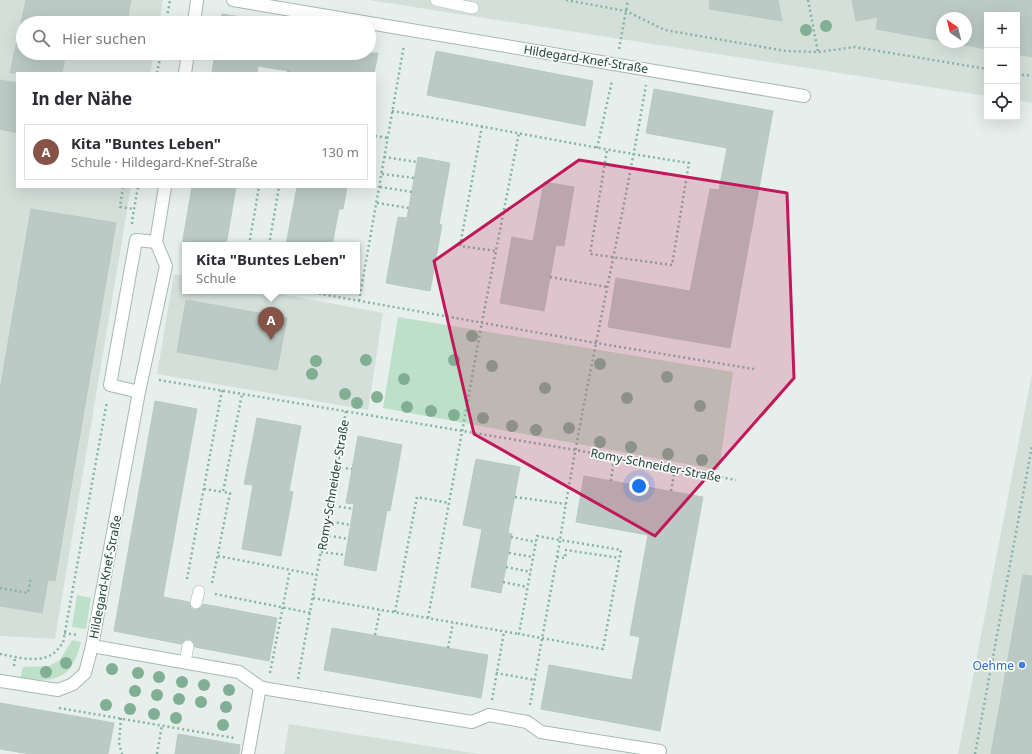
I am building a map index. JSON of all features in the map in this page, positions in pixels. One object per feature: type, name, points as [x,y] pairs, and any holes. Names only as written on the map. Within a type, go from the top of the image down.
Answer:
[{"type":"street","points":[[195,16],[198,0]]},
{"type":"street","name":"Hildegard-Knef-Straße","points":[[233,0],[328,16]]},
{"type":"street","name":"Hildegard-Knef-Straße","points":[[376,24],[804,96]]},
{"type":"street","points":[[185,72],[187,60]]},
{"type":"street","points":[[139,392],[110,385],[136,240],[156,242],[165,188]]},
{"type":"street","name":"Hildegard-Knef-Straße","points":[[0,681],[58,690],[73,684],[84,673],[92,646],[139,392],[166,266],[156,242]]},
{"type":"street","points":[[92,646],[239,672],[264,688],[472,722],[489,715],[527,722],[541,732],[660,751]]},
{"type":"street","points":[[248,754],[264,688]]},
{"type":"lane","points":[[436,0],[473,8]]},
{"type":"lane","points":[[196,603],[199,591]]},
{"type":"lane","points":[[185,662],[188,646]]},
{"type":"path","points":[[167,16],[170,0]]},
{"type":"path","points":[[566,0],[626,11],[665,30],[786,51],[818,52],[855,48],[984,69]]},
{"type":"path","points":[[597,148],[616,64],[628,0]]},
{"type":"path","points":[[808,0],[818,52]]},
{"type":"path","points":[[359,301],[407,29]]},
{"type":"path","points":[[158,72],[160,60]]},
{"type":"path","points":[[576,450],[634,155],[649,70]]},
{"type":"path","points":[[1020,74],[1032,76]]},
{"type":"path","points":[[392,111],[482,126],[634,155],[689,163],[672,265],[590,254],[607,150]]},
{"type":"path","points":[[482,126],[460,246],[496,251]]},
{"type":"path","points":[[428,618],[482,322],[519,133]]},
{"type":"path","points":[[376,136],[388,138]]},
{"type":"path","points":[[384,157],[417,162]]},
{"type":"path","points":[[382,174],[414,178]]},
{"type":"path","points":[[380,187],[412,192]]},
{"type":"path","points":[[123,188],[120,207],[134,209]]},
{"type":"path","points":[[136,240],[132,221],[138,188]]},
{"type":"path","points":[[250,242],[259,188]]},
{"type":"path","points":[[270,242],[279,188]]},
{"type":"path","points":[[377,203],[409,208]]},
{"type":"path","points":[[550,277],[607,287]]},
{"type":"path","points":[[320,294],[596,343],[754,369]]},
{"type":"path","points":[[142,377],[346,411]]},
{"type":"path","points":[[0,654],[28,659],[44,658],[54,653],[63,643],[110,385]]},
{"type":"path","points":[[222,390],[186,588],[311,613]]},
{"type":"path","points":[[223,492],[242,394]]},
{"type":"path","name":"Romy-Schneider-Straße","points":[[296,693],[346,411],[576,450],[736,480]]},
{"type":"path","points":[[975,754],[1032,446]]},
{"type":"path","name":"Romy-Schneider-Straße","points":[[542,638],[576,450]]},
{"type":"path","points":[[611,481],[614,457]]},
{"type":"path","points":[[336,467],[352,469]]},
{"type":"path","points":[[671,491],[675,469]]},
{"type":"path","points":[[204,489],[230,493],[210,593]]},
{"type":"path","points":[[395,612],[417,497],[449,503]]},
{"type":"path","points":[[514,497],[566,504]]},
{"type":"path","points":[[329,505],[354,509]]},
{"type":"path","points":[[327,521],[351,525]]},
{"type":"path","points":[[324,535],[349,539]]},
{"type":"path","points":[[313,598],[603,649],[621,550],[537,536],[519,634]]},
{"type":"path","points":[[511,537],[536,542]]},
{"type":"path","points":[[557,557],[565,558],[566,550],[619,558]]},
{"type":"path","points":[[321,552],[346,555]]},
{"type":"path","points":[[509,553],[533,557]]},
{"type":"path","points":[[218,556],[317,575]]},
{"type":"path","points":[[506,567],[530,572]]},
{"type":"path","points":[[264,688],[290,570]]},
{"type":"path","points":[[0,588],[28,593],[31,577]]},
{"type":"path","points":[[503,582],[527,587]]},
{"type":"path","points":[[375,636],[380,610]]},
{"type":"path","points":[[448,648],[453,623]]},
{"type":"path","points":[[489,715],[504,632]]},
{"type":"path","points":[[527,722],[542,638]]},
{"type":"path","points":[[496,673],[535,680]]},
{"type":"path","points":[[52,706],[250,741]]},
{"type":"path","points":[[121,718],[120,743],[122,754]]},
{"type":"path","points":[[158,754],[162,725]]},
{"type":"highlighted area","points":[[579,160],[787,193],[794,378],[655,536],[474,434],[434,261]]},
{"type":"shaded area","points":[[0,0],[163,0],[160,16],[16,16],[16,60],[153,60],[150,72],[16,72],[16,188],[131,188],[55,639],[0,636]]},
{"type":"shaded area","points":[[369,0],[1032,0],[1032,103],[1020,101],[1020,12],[984,12],[984,96]]},
{"type":"shaded area","points":[[174,274],[182,275],[182,294],[281,294],[383,313],[368,410],[157,374]]},
{"type":"shaded area","points":[[1032,373],[1032,754],[958,754]]},
{"type":"shaded area","points":[[289,724],[479,754],[284,754]]},
{"type":"green space","points":[[398,317],[733,372],[719,470],[383,408]]},
{"type":"green space","points":[[77,595],[91,598],[86,629],[72,627]]},
{"type":"green space","points":[[72,640],[81,642],[73,664],[67,671],[52,679],[43,680],[20,678],[23,667],[49,666],[60,660]]},
{"type":"building","points":[[26,0],[131,0],[128,16],[22,16]]},
{"type":"building","points":[[710,0],[778,0],[782,21],[709,9]]},
{"type":"building","points":[[852,0],[1032,0],[1032,57],[1020,55],[1020,12],[984,12],[984,48],[972,46],[972,12],[936,12],[936,40],[876,29],[878,17],[856,21]]},
{"type":"building","points":[[222,14],[235,16],[222,16]]},
{"type":"building","points":[[16,46],[16,60],[65,60],[62,72],[10,73]]},
{"type":"building","points":[[436,51],[593,81],[585,126],[427,95]]},
{"type":"building","points":[[376,53],[378,53],[374,72],[295,72],[258,66],[257,72],[212,72],[214,60],[376,60]]},
{"type":"building","points":[[0,80],[16,83],[16,133],[0,129]]},
{"type":"building","points":[[654,89],[773,111],[730,348],[608,327],[616,278],[690,291],[710,189],[719,190],[727,148],[646,133]]},
{"type":"building","points":[[418,157],[450,163],[439,224],[442,225],[430,291],[386,283],[398,217],[407,218]]},
{"type":"building","points":[[544,182],[574,187],[564,246],[556,245],[544,311],[500,303],[512,237],[533,241]]},
{"type":"building","points":[[192,188],[236,188],[227,242],[183,242]]},
{"type":"building","points":[[297,188],[347,188],[343,209],[339,209],[333,242],[287,242]]},
{"type":"building","points":[[31,209],[116,223],[55,581],[48,580],[42,613],[0,606],[0,390]]},
{"type":"building","points":[[186,300],[287,318],[277,370],[177,352]]},
{"type":"building","points":[[155,401],[197,409],[163,597],[189,602],[191,608],[195,610],[201,608],[203,604],[277,618],[269,661],[195,647],[194,643],[190,639],[185,640],[181,644],[114,631]]},
{"type":"building","points":[[257,418],[301,426],[289,491],[293,492],[281,556],[242,549],[253,485],[244,484]]},
{"type":"building","points":[[358,436],[402,445],[390,511],[387,510],[376,571],[344,565],[354,504],[346,503]]},
{"type":"building","points":[[476,459],[520,467],[508,533],[512,534],[501,593],[471,587],[482,529],[463,525]]},
{"type":"building","points":[[584,476],[703,497],[660,731],[541,709],[549,665],[632,680],[640,637],[630,635],[648,535],[576,522]]},
{"type":"building","points":[[1023,575],[1032,576],[1032,754],[991,754]]},
{"type":"building","points":[[332,628],[488,655],[481,698],[324,670]]},
{"type":"building","points":[[0,703],[114,723],[108,754],[30,754],[0,749]]},
{"type":"building","points":[[178,734],[240,745],[239,754],[175,754]]},
{"type":"place","name":"Kita \"Buntes Leben\"","points":[[271,340]]},
{"type":"place","name":"Oehme","points":[[1022,665]]}]
